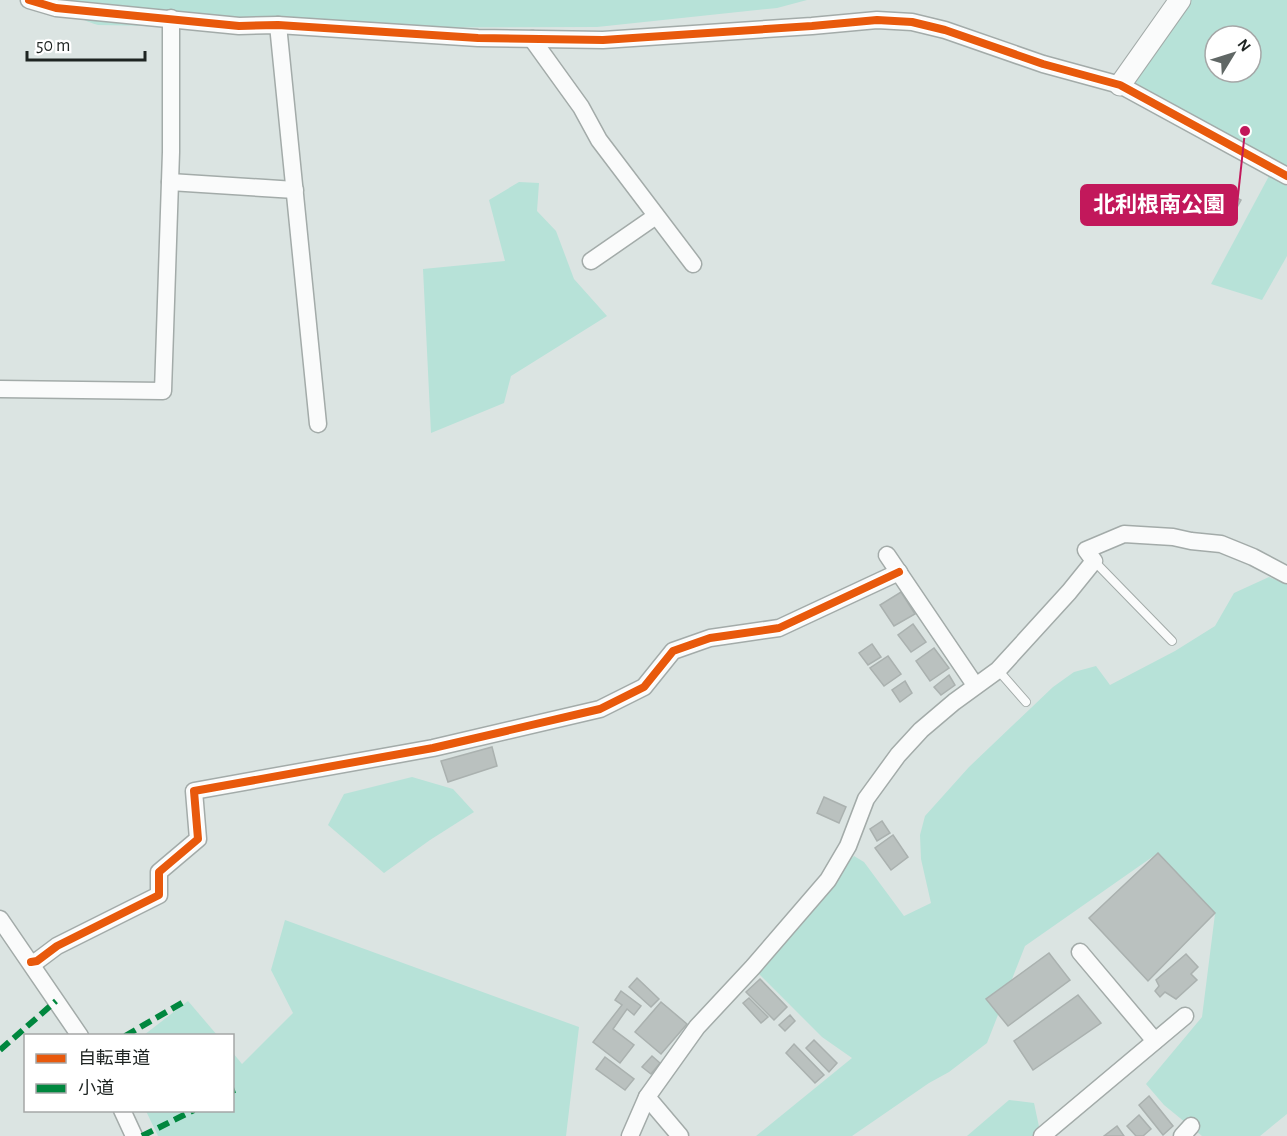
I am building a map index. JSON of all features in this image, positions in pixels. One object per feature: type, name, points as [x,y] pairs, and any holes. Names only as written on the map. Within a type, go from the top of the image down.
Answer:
[{"type":"street","points":[[28,0],[56,8],[147,8],[171,18],[239,26],[278,25],[478,38],[603,40],[877,20],[912,22],[945,30],[1043,64],[1120,85],[1287,176]]},
{"type":"street","points":[[1120,85],[1180,0]]},
{"type":"street","points":[[0,389],[163,391],[170,182],[171,18]]},
{"type":"street","points":[[278,25],[318,424]]},
{"type":"street","points":[[531,39],[581,107],[599,140],[693,264]]},
{"type":"street","points":[[170,182],[294,190]]},
{"type":"street","points":[[591,261],[656,216]]},
{"type":"street","points":[[630,1136],[647,1097],[697,1027],[753,968],[828,880],[848,846],[866,799],[898,755],[921,730],[975,685],[998,670],[1094,561],[1086,550],[1124,534],[1152,535],[1221,544],[1287,574]]},
{"type":"street","points":[[887,555],[975,685]]},
{"type":"street","points":[[30,962],[37,961],[57,946],[159,895],[159,872],[198,839],[194,791],[434,748],[600,709],[644,687],[673,651],[710,638],[778,628],[899,572]]},
{"type":"street","points":[[0,919],[79,1034]]},
{"type":"street","points":[[1080,952],[1155,1041]]},
{"type":"street","points":[[1042,1136],[1185,1016]]},
{"type":"street","points":[[647,1097],[680,1136]]},
{"type":"street","points":[[123,1112],[134,1136]]},
{"type":"lane","points":[[1094,561],[1172,641]]},
{"type":"lane","points":[[998,670],[1026,702]]},
{"type":"green space","points":[[62,0],[807,0],[777,8],[597,27],[276,28],[98,25],[77,16]]},
{"type":"green space","points":[[1180,0],[1287,0],[1287,176],[1120,85]]},
{"type":"green space","points":[[1269,176],[1287,186],[1287,256],[1262,300],[1211,284]]},
{"type":"green space","points":[[519,182],[539,183],[537,211],[556,231],[574,279],[607,316],[511,376],[504,403],[431,433],[423,269],[505,261],[489,200]]},
{"type":"green space","points":[[1269,577],[1287,584],[1287,1114],[1260,1136],[1202,1136],[1164,1105],[1146,1084],[1202,1017],[1215,914],[1158,853],[1025,946],[987,1043],[949,1072],[929,1083],[852,1136],[756,1136],[852,1058],[822,1037],[753,968],[828,880],[854,856],[864,862],[904,916],[931,903],[921,859],[920,835],[925,816],[969,767],[1053,687],[1074,672],[1096,666],[1110,685],[1175,651],[1215,626],[1234,593]]},
{"type":"green space","points":[[412,777],[453,789],[474,812],[384,873],[328,825],[344,794]]},
{"type":"green space","points":[[285,920],[579,1027],[566,1136],[158,1136],[146,1112],[234,1112],[234,1054],[242,1064],[293,1013],[271,970]]},
{"type":"green space","points":[[188,1001],[216,1034],[145,1034]]},
{"type":"green space","points":[[1009,1100],[1034,1103],[1041,1136],[967,1136]]},
{"type":"building","points":[[1219,188],[1241,200],[1228,224],[1209,217]]},
{"type":"building","points":[[901,592],[915,614],[894,626],[880,605]]},
{"type":"building","points":[[913,624],[926,642],[911,652],[898,635]]},
{"type":"building","points":[[872,644],[881,657],[868,665],[859,653]]},
{"type":"building","points":[[934,648],[949,668],[930,681],[916,661]]},
{"type":"building","points":[[888,656],[901,674],[884,686],[870,668]]},
{"type":"building","points":[[949,675],[955,685],[941,695],[934,687]]},
{"type":"building","points":[[905,681],[912,693],[900,702],[892,690]]},
{"type":"building","points":[[492,747],[497,766],[448,782],[441,761]]},
{"type":"building","points":[[824,797],[846,807],[839,823],[817,813]]},
{"type":"building","points":[[882,821],[890,833],[877,841],[870,829]]},
{"type":"building","points":[[893,835],[908,857],[891,870],[875,848]]},
{"type":"building","points":[[1158,853],[1215,913],[1148,981],[1089,918]]},
{"type":"building","points":[[1049,953],[1070,980],[1008,1026],[986,999]]},
{"type":"building","points":[[1186,954],[1198,967],[1191,974],[1197,980],[1176,999],[1165,992],[1160,997],[1155,991],[1159,986],[1156,980]]},
{"type":"building","points":[[637,978],[659,999],[651,1007],[629,987]]},
{"type":"building","points":[[760,979],[787,1007],[774,1020],[746,992]]},
{"type":"building","points":[[621,991],[641,1006],[634,1015],[627,1009],[613,1029],[634,1045],[620,1063],[593,1042],[622,1005],[615,1000]]},
{"type":"building","points":[[1078,995],[1101,1023],[1033,1070],[1014,1041]]},
{"type":"building","points":[[749,998],[768,1017],[761,1023],[743,1003]]},
{"type":"building","points":[[661,1002],[687,1024],[661,1054],[635,1032]]},
{"type":"building","points":[[790,1015],[795,1021],[785,1031],[779,1025]]},
{"type":"building","points":[[814,1040],[837,1063],[829,1072],[806,1048]]},
{"type":"building","points":[[794,1044],[824,1075],[815,1083],[786,1053]]},
{"type":"building","points":[[652,1056],[660,1063],[651,1074],[642,1067]]},
{"type":"building","points":[[605,1057],[634,1079],[625,1090],[596,1069]]},
{"type":"building","points":[[1149,1096],[1173,1126],[1163,1135],[1139,1105]]},
{"type":"building","points":[[1139,1115],[1151,1129],[1143,1136],[1136,1136],[1127,1126]]},
{"type":"building","points":[[1117,1126],[1124,1136],[1104,1136]]},
{"type":"marked path","points":[[128,1034],[187,1000]]},
{"type":"marked path","points":[[0,1050],[56,1001]]},
{"type":"marked path","points":[[142,1136],[190,1112]]},
{"type":"cycle path","points":[[29,0],[56,8],[239,26],[278,25],[478,38],[603,40],[877,20],[912,22],[945,30],[1043,64],[1120,85],[1287,176]]},
{"type":"cycle path","points":[[31,962],[37,961],[57,946],[159,895],[159,872],[198,839],[194,791],[433,748],[600,709],[644,687],[673,651],[710,638],[779,628],[899,572]]},
{"type":"place","name":"北利根南公園","points":[[1245,131]]}]
